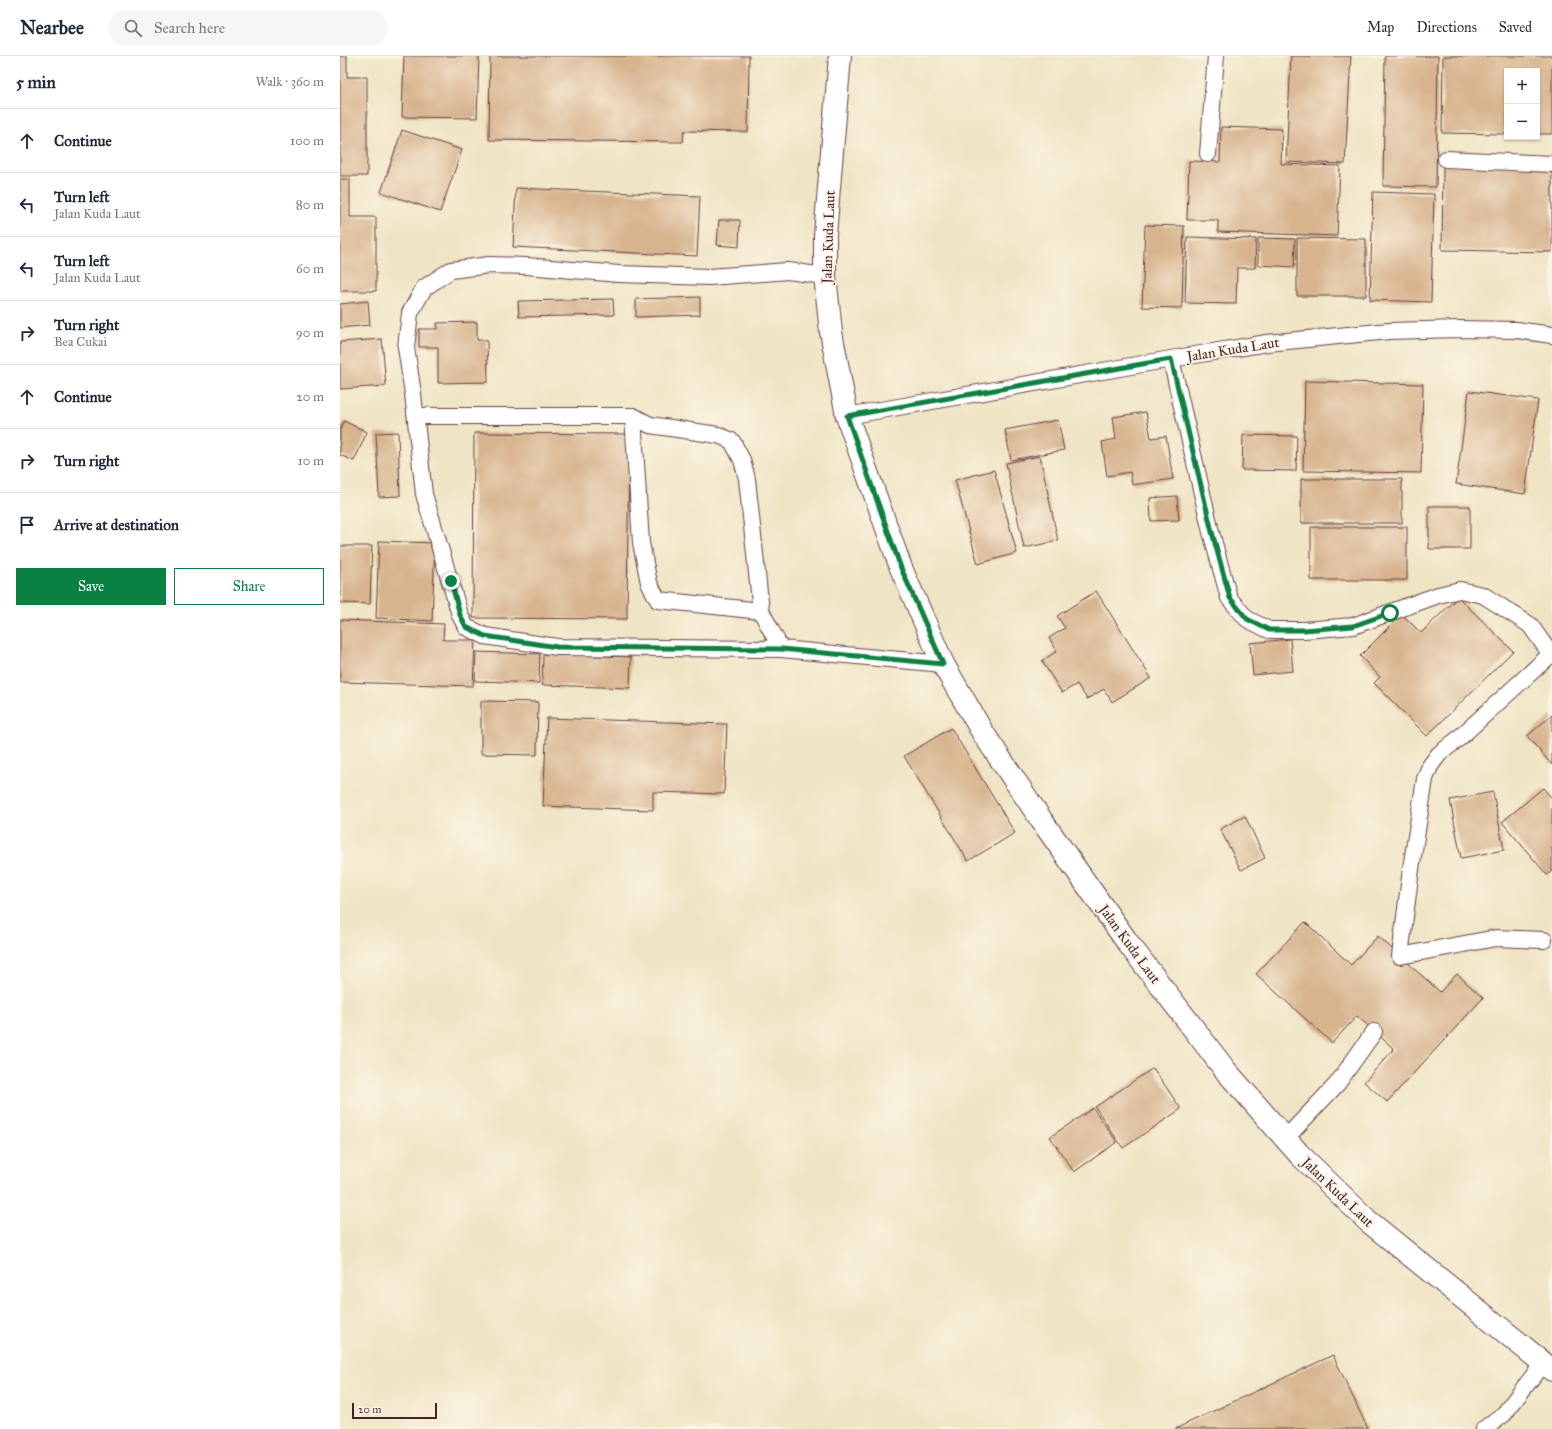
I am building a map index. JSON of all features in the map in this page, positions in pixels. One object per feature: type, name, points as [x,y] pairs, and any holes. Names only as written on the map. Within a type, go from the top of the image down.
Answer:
[{"type":"street","name":"Jalan Kuda Laut","points":[[837,57],[825,235],[825,276],[831,332],[847,416],[901,568],[943,664],[983,733],[1042,821],[1128,943],[1226,1071],[1285,1139],[1368,1221],[1548,1367]]},
{"type":"lane","points":[[1208,154],[1216,56]]},
{"type":"lane","points":[[1446,159],[1552,164]]},
{"type":"lane","points":[[825,276],[788,271],[709,277],[619,274],[527,266],[489,265],[451,270],[424,288],[410,313],[406,348],[416,416],[424,494],[460,615],[466,627],[485,636],[557,647],[781,649],[943,664]]},
{"type":"lane","name":"Jalan Kuda Laut","points":[[847,416],[1267,343],[1388,331],[1458,329],[1517,330],[1552,335]]},
{"type":"lane","points":[[1171,359],[1212,532],[1230,598],[1247,619],[1269,630],[1304,630],[1353,626],[1438,595],[1460,590],[1483,595],[1530,624],[1551,655],[1458,739],[1439,754],[1430,766],[1425,779],[1411,869],[1400,956],[1496,938],[1544,940]]},
{"type":"lane","points":[[416,416],[633,416],[650,425],[718,435],[732,441],[742,460],[747,479],[761,611],[781,649]]},
{"type":"lane","points":[[633,416],[642,543],[649,583],[658,600],[700,606],[761,611]]},
{"type":"lane","points":[[1285,1139],[1337,1084],[1374,1032]]},
{"type":"lane","points":[[1484,1429],[1504,1414],[1548,1367]]},
{"type":"building","points":[[340,56],[347,56],[347,77],[367,77],[367,176],[340,176]]},
{"type":"building","points":[[404,56],[479,56],[477,118],[402,117]]},
{"type":"building","points":[[490,56],[749,56],[748,132],[684,131],[683,142],[489,140]]},
{"type":"building","points":[[1291,56],[1351,56],[1345,164],[1286,162]]},
{"type":"building","points":[[1385,56],[1438,56],[1436,187],[1383,186]]},
{"type":"building","points":[[1443,56],[1552,56],[1552,134],[1540,134],[1540,68],[1504,68],[1504,134],[1442,133]]},
{"type":"building","points":[[1221,127],[1282,129],[1281,164],[1340,166],[1337,236],[1218,232],[1218,220],[1187,220],[1189,161],[1220,162]]},
{"type":"building","points":[[402,130],[462,150],[440,212],[381,192]]},
{"type":"building","points":[[1443,165],[1552,166],[1552,252],[1442,250]]},
{"type":"building","points":[[340,179],[350,179],[350,217],[376,217],[376,291],[340,291]]},
{"type":"building","points":[[516,188],[700,196],[697,256],[513,247]]},
{"type":"building","points":[[1373,192],[1434,194],[1431,302],[1370,300]]},
{"type":"building","points":[[719,220],[740,220],[739,247],[717,245]]},
{"type":"building","points":[[1145,225],[1184,226],[1182,308],[1142,307]]},
{"type":"building","points":[[1187,237],[1256,239],[1255,268],[1237,268],[1236,304],[1185,303]]},
{"type":"building","points":[[1258,238],[1295,239],[1294,267],[1258,265]]},
{"type":"building","points":[[1297,238],[1366,239],[1366,296],[1297,296]]},
{"type":"building","points":[[700,297],[700,315],[636,317],[636,299]]},
{"type":"building","points":[[613,299],[614,315],[519,317],[518,301]]},
{"type":"building","points":[[368,301],[370,325],[340,328],[340,304]]},
{"type":"building","points":[[477,322],[477,340],[487,340],[488,382],[438,383],[438,347],[419,347],[419,329],[438,329],[437,323]]},
{"type":"building","points":[[382,339],[386,386],[340,389],[340,342]]},
{"type":"building","points":[[1305,381],[1423,384],[1421,473],[1303,471]]},
{"type":"building","points":[[1469,391],[1538,400],[1525,494],[1456,484]]},
{"type":"building","points":[[1146,412],[1151,438],[1166,436],[1173,479],[1132,485],[1130,472],[1107,476],[1102,442],[1116,439],[1113,417]]},
{"type":"building","points":[[1058,420],[1064,450],[1011,460],[1005,430]]},
{"type":"building","points":[[344,421],[367,432],[354,461],[340,455],[340,430]]},
{"type":"building","points":[[398,432],[400,496],[379,497],[376,433]]},
{"type":"building","points":[[474,433],[629,434],[627,619],[473,618]]},
{"type":"building","points":[[1243,435],[1297,436],[1296,471],[1242,470]]},
{"type":"building","points":[[1040,456],[1058,541],[1024,548],[1006,463]]},
{"type":"building","points":[[994,470],[1017,553],[978,564],[955,480]]},
{"type":"building","points":[[1301,479],[1402,479],[1402,523],[1301,523]]},
{"type":"building","points":[[1177,496],[1179,520],[1151,521],[1150,498]]},
{"type":"building","points":[[1429,506],[1470,506],[1470,549],[1429,549]]},
{"type":"building","points":[[1311,527],[1407,527],[1407,580],[1311,580]]},
{"type":"building","points":[[379,541],[435,543],[432,621],[376,618]]},
{"type":"building","points":[[340,546],[372,546],[370,604],[340,603]]},
{"type":"building","points":[[1096,591],[1151,678],[1112,702],[1104,689],[1087,699],[1077,684],[1062,693],[1042,661],[1057,651],[1049,638],[1065,628],[1057,616]]},
{"type":"building","points":[[1458,597],[1513,651],[1427,736],[1374,683],[1380,677],[1360,656],[1402,614],[1421,633]]},
{"type":"building","points":[[340,620],[444,624],[443,640],[475,640],[473,686],[340,682]]},
{"type":"building","points":[[1290,639],[1293,671],[1253,675],[1250,643]]},
{"type":"building","points":[[476,652],[540,654],[539,683],[475,681]]},
{"type":"building","points":[[543,654],[631,657],[630,688],[542,685]]},
{"type":"building","points":[[481,701],[538,702],[537,755],[481,754]]},
{"type":"building","points":[[1552,715],[1552,765],[1527,736]]},
{"type":"building","points":[[547,718],[727,724],[724,794],[653,792],[653,810],[543,806]]},
{"type":"building","points":[[951,728],[1015,833],[968,861],[904,756]]},
{"type":"building","points":[[1543,788],[1552,798],[1552,871],[1547,875],[1502,822]]},
{"type":"building","points":[[1493,792],[1504,850],[1461,858],[1450,800]]},
{"type":"building","points":[[1245,816],[1265,858],[1241,870],[1220,829]]},
{"type":"building","points":[[1305,922],[1351,965],[1378,936],[1440,992],[1457,974],[1483,998],[1387,1102],[1364,1082],[1394,1049],[1357,1016],[1332,1043],[1256,974]]},
{"type":"building","points":[[1153,1068],[1181,1109],[1123,1148],[1095,1107]]},
{"type":"building","points":[[1093,1108],[1117,1142],[1074,1172],[1050,1137]]},
{"type":"building","points":[[1333,1355],[1368,1429],[1175,1429]]},
{"type":"route","points":[[451,581],[460,615],[466,627],[485,636],[557,647],[781,649],[943,664],[901,568],[847,416],[1171,359],[1212,532],[1230,598],[1247,619],[1269,630],[1304,630],[1353,626],[1390,613]]}]
